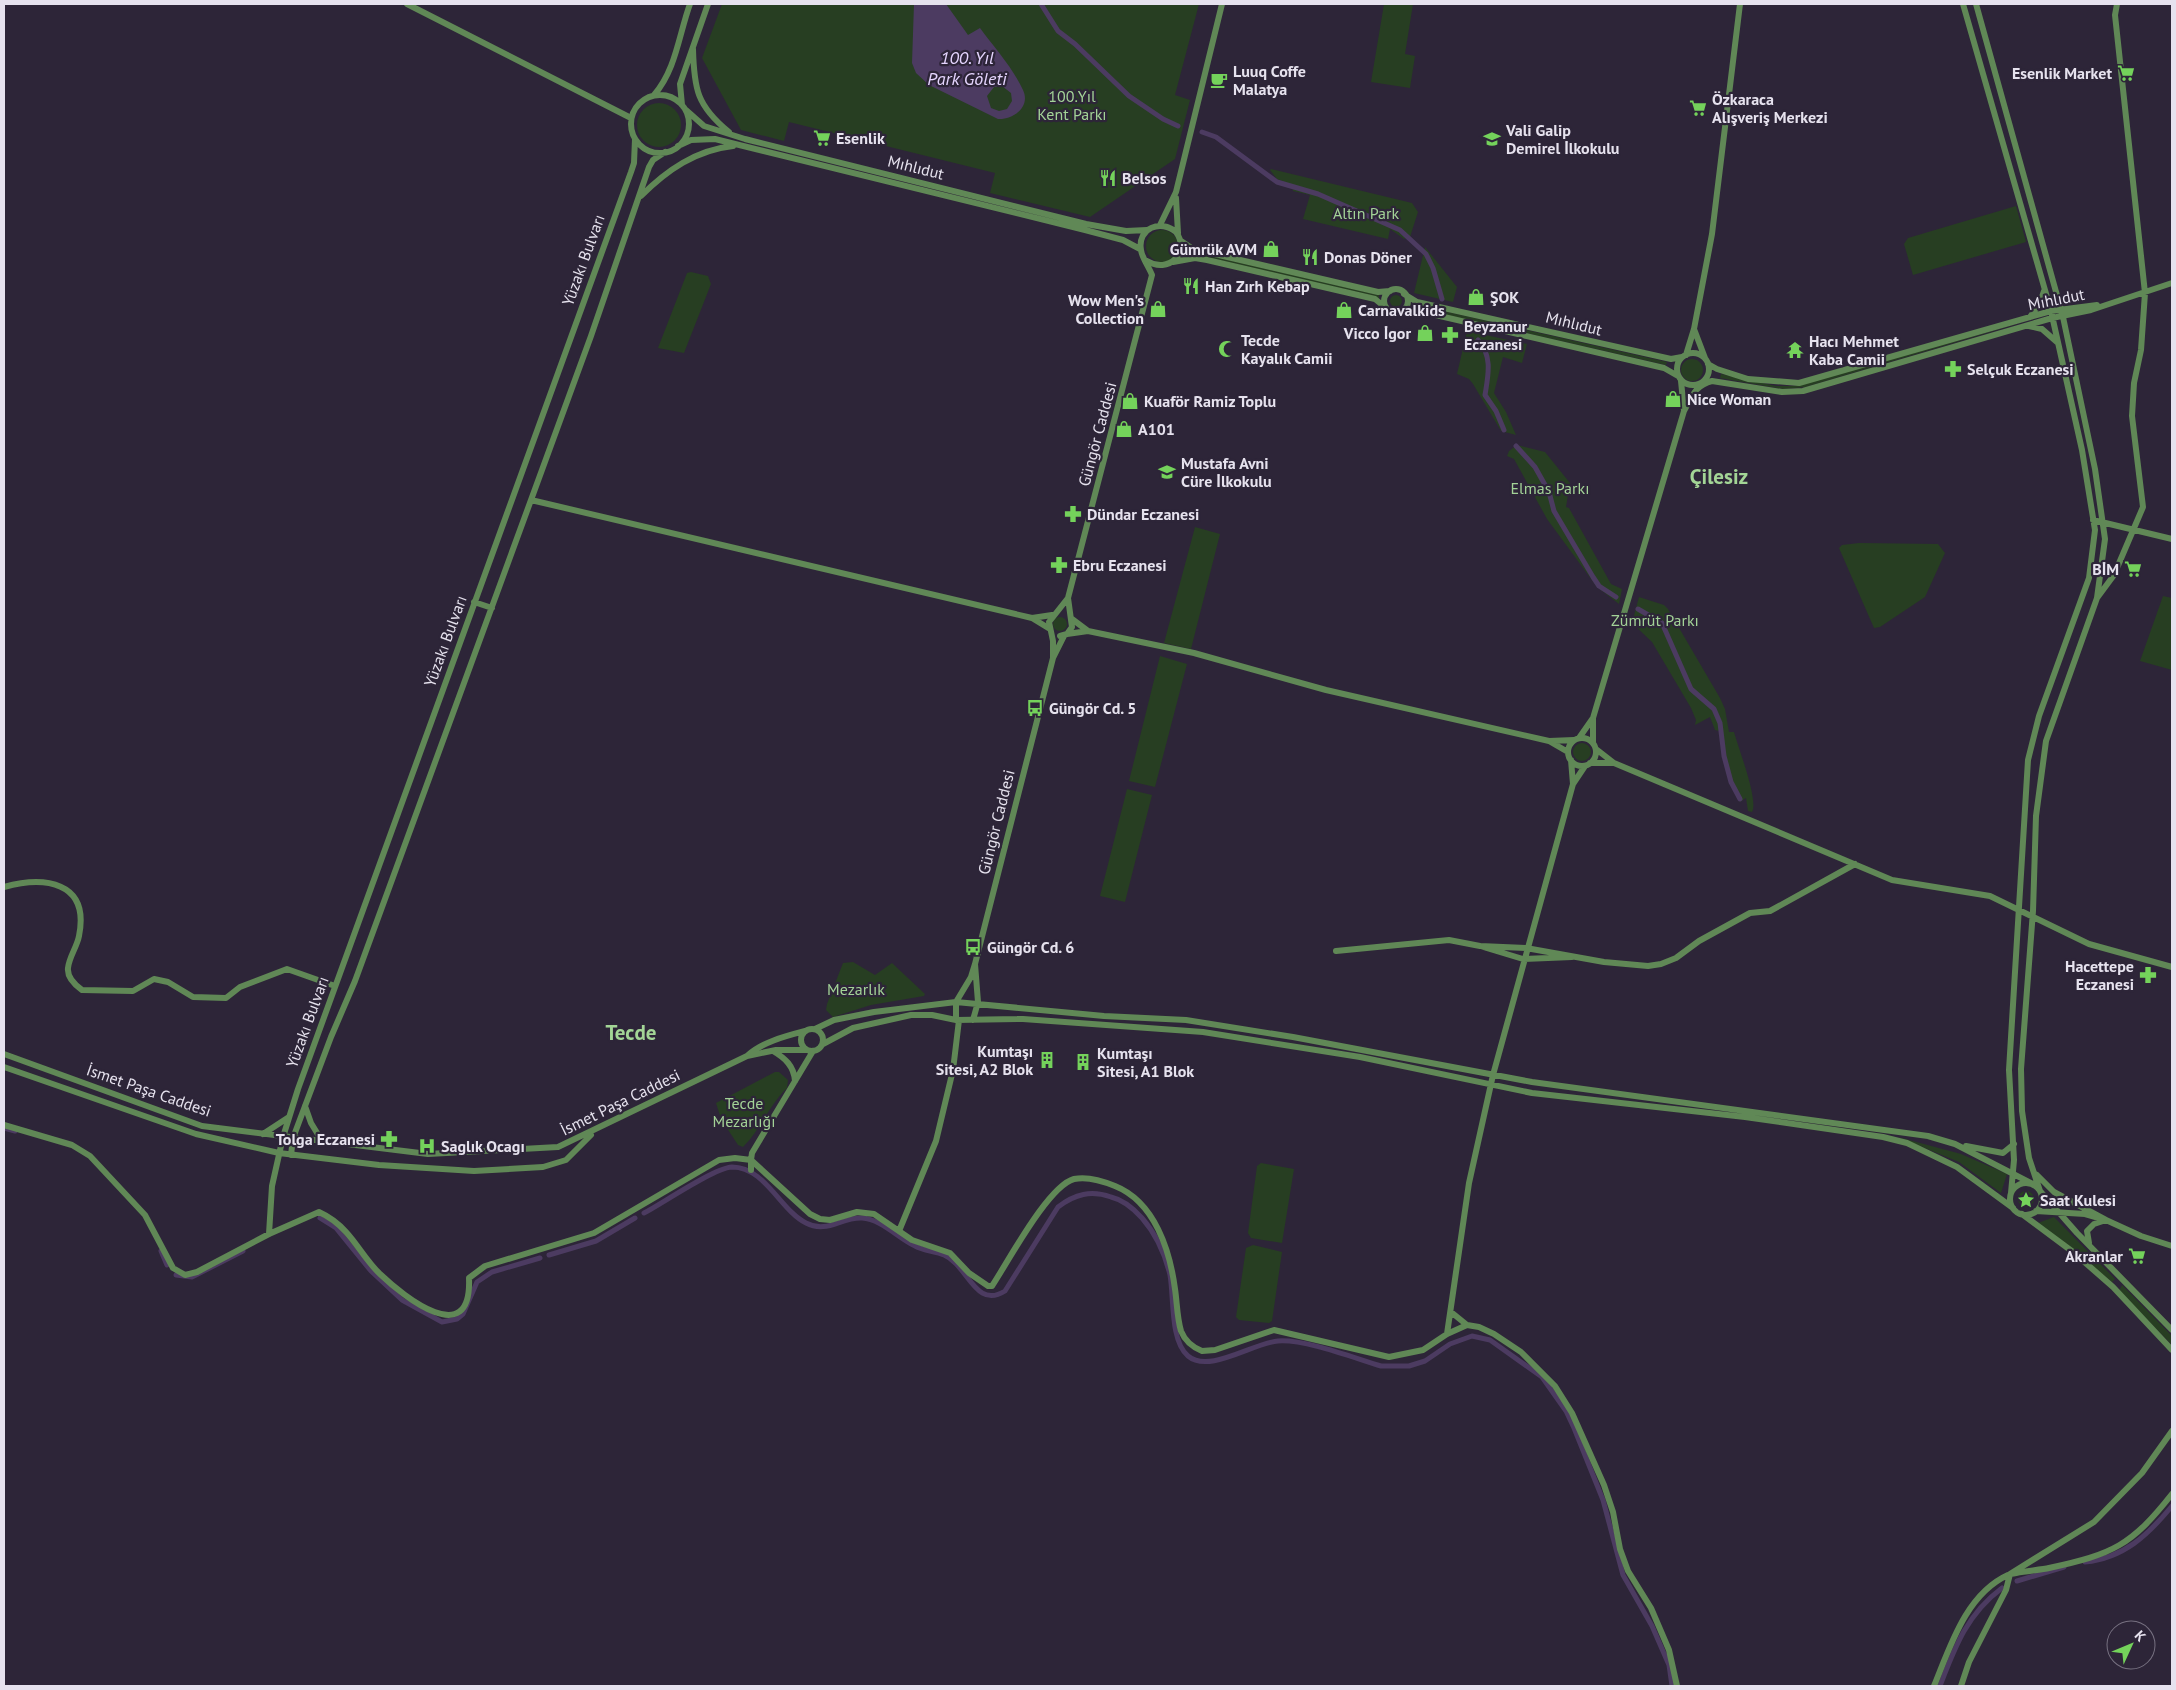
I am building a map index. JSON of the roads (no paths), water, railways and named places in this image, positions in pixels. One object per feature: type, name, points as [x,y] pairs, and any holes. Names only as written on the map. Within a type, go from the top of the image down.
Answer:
[{"type":"main road","points":[[407,4],[631,118]]},
{"type":"main road","points":[[690,4],[663,85],[654,95],[638,104],[631,118],[631,130],[635,139],[650,151],[665,152],[678,146],[688,130],[680,84],[708,4]]},
{"type":"main road","points":[[1160,225],[1176,192],[1222,4]]},
{"type":"main road","points":[[1684,411],[1677,366],[1690,347],[1712,234],[1740,4]]},
{"type":"main road","points":[[1963,4],[2052,315],[2082,450],[2095,530],[2089,578],[2032,740],[2025,795],[2009,1070],[2014,1144],[2014,1174],[2011,1193],[2013,1208]]},
{"type":"main road","points":[[1976,4],[2061,314],[2096,469],[2104,523],[2102,568],[2096,598],[2046,741],[2036,816],[2032,918],[2021,1069],[2022,1111],[2029,1158],[2042,1202],[2036,1211]]},
{"type":"main road","points":[[2096,598],[2112,580],[2143,507],[2132,416],[2134,384],[2141,350],[2145,293],[2115,14],[2117,4]]},
{"type":"main road","points":[[693,44],[693,76],[698,95],[710,114],[732,135]]},
{"type":"main road","points":[[654,95],[672,97],[684,108]]},
{"type":"main road","name":"Mıhlıdut","points":[[684,108],[704,126],[732,135],[1086,224],[1126,231],[1148,230]]},
{"type":"main road","name":"Yüzakı Bulvarı","points":[[268,1234],[272,1186],[282,1137],[335,986],[631,172],[634,163],[635,139]]},
{"type":"main road","name":"Mıhlıdut","points":[[678,146],[691,140],[715,140],[1086,230],[1123,240],[1140,249]]},
{"type":"main road","points":[[638,198],[657,180],[681,162],[716,148],[737,146]]},
{"type":"main road","name":"Yüzakı Bulvarı","points":[[291,1155],[293,1138],[331,1037],[355,981],[492,608],[649,167],[653,160],[665,152]]},
{"type":"main road","points":[[1173,262],[1180,254],[1176,192]]},
{"type":"main road","points":[[1160,225],[1170,228],[1193,249],[1378,292],[1398,290],[1404,294],[1407,304],[1403,310],[1396,313],[1375,299],[1195,258],[1173,262],[1152,276],[1147,261],[1140,249],[1140,242],[1148,230],[1160,225]]},
{"type":"main road","points":[[1147,261],[1153,265],[1165,266]]},
{"type":"main road","name":"Güngör Caddesi","points":[[1068,598],[1152,276]]},
{"type":"main road","name":"Mıhlıdut","points":[[1706,362],[1716,369],[1748,379],[1798,384],[2029,317],[2061,314],[2101,305],[2172,284]]},
{"type":"main road","points":[[2029,317],[2040,303],[2044,288]]},
{"type":"main road","points":[[1386,308],[1385,297],[1390,291]]},
{"type":"main road","name":"Mıhlıdut","points":[[1404,294],[1417,302],[1671,359],[1684,356]]},
{"type":"main road","name":"Mıhlıdut","points":[[1403,310],[1414,310],[1664,368],[1680,379]]},
{"type":"main road","name":"Mıhlıdut","points":[[1703,383],[1721,381],[1782,392],[1803,391],[2025,326],[2052,315]]},
{"type":"main road","points":[[2025,326],[2042,329],[2059,345]]},
{"type":"main road","points":[[1447,1334],[1469,1183],[1493,1075],[1523,959],[1573,784],[1595,756],[1593,718],[1684,411],[1695,390],[1708,375],[1706,362],[1694,329]]},
{"type":"main road","points":[[1684,356],[1696,354],[1706,362]]},
{"type":"main road","points":[[1680,379],[1691,385],[1703,383]]},
{"type":"main road","points":[[531,500],[1032,618],[1051,631],[1066,635],[1088,631],[1194,653],[1326,690],[1549,741],[1586,738],[1614,763],[1892,880],[1990,896],[2088,944],[2172,967]]},
{"type":"main road","points":[[2093,520],[2172,539]]},
{"type":"main road","points":[[1032,618],[1059,612],[1068,598]]},
{"type":"main road","points":[[1053,658],[1072,627],[1068,598]]},
{"type":"main road","points":[[474,602],[492,608]]},
{"type":"main road","points":[[1059,612],[1070,617],[1088,631]]},
{"type":"main road","points":[[1052,615],[1048,622],[1051,631],[1053,658]]},
{"type":"main road","name":"Güngör Caddesi","points":[[975,964],[1053,658]]},
{"type":"main road","points":[[1573,784],[1571,760],[1568,752],[1569,745],[1577,739],[1593,718]]},
{"type":"main road","points":[[1549,741],[1568,752]]},
{"type":"main road","points":[[1571,760],[1577,765],[1614,763]]},
{"type":"main road","points":[[1480,946],[1526,948],[1572,957],[1648,966],[1661,964],[1676,958],[1699,941],[1750,913],[1770,911],[1855,864]]},
{"type":"main road","points":[[4,887],[42,881],[61,886],[74,896],[80,913],[80,934],[67,969],[68,975],[82,990],[133,990],[154,979],[168,982],[193,997],[226,998],[240,987],[287,969],[335,986]]},
{"type":"main road","points":[[1336,952],[1449,940],[1480,946],[1523,959],[1572,957]]},
{"type":"main road","points":[[899,1231],[936,1141],[953,1070],[957,1020],[956,1002],[971,977],[975,964]]},
{"type":"main road","points":[[973,1020],[978,1002],[975,964]]},
{"type":"main road","points":[[748,1056],[754,1050],[766,1044],[815,1029],[834,1020],[874,1012],[956,1002],[978,1002],[1104,1016],[1186,1020],[1293,1037],[1493,1075],[1888,1129],[1995,1153],[2002,1153],[2014,1144]]},
{"type":"main road","points":[[748,1056],[773,1051],[818,1050],[823,1044],[853,1028],[899,1016],[932,1015],[957,1020],[1023,1019],[1203,1032],[1332,1052],[1532,1092],[1745,1117],[1883,1137],[1908,1144],[1957,1167],[2022,1214],[2073,1252],[2113,1288],[2172,1350]]},
{"type":"main road","points":[[815,1029],[822,1034],[823,1044]]},
{"type":"main road","points":[[805,1031],[800,1041],[810,1050]]},
{"type":"main road","points":[[751,1170],[750,1160],[752,1153],[795,1082],[810,1050]]},
{"type":"main road","points":[[773,1051],[781,1055],[791,1066],[795,1082]]},
{"type":"main road","name":"İsmet Paşa Caddesi","points":[[4,1054],[202,1126],[428,1154],[554,1148],[595,1131],[748,1056]]},
{"type":"main road","points":[[4,1067],[196,1134],[279,1154],[431,1170],[474,1171],[543,1167],[566,1160],[595,1131]]},
{"type":"main road","points":[[305,1106],[311,1123],[322,1142]]},
{"type":"main road","points":[[263,1134],[289,1117]]},
{"type":"main road","points":[[4,1125],[72,1145],[90,1156],[144,1215],[173,1268],[185,1275],[197,1272],[268,1234],[319,1212],[332,1218],[346,1232],[378,1273],[401,1292],[431,1312],[442,1316],[454,1315],[462,1309],[469,1290],[469,1278],[485,1266],[594,1233],[720,1160],[735,1158],[750,1160],[802,1208],[820,1219],[830,1220],[857,1212],[874,1214],[912,1240],[950,1253],[982,1284],[992,1286],[1030,1226],[1058,1189],[1074,1180],[1101,1181],[1120,1188],[1144,1207],[1163,1239],[1171,1260],[1180,1329],[1187,1341],[1202,1351],[1215,1350],[1274,1330],[1389,1356],[1423,1350],[1447,1334],[1467,1325]]},
{"type":"main road","points":[[1955,1144],[2032,1184],[2090,1247],[2172,1330]]},
{"type":"main road","points":[[2029,1158],[2038,1178],[2045,1185],[2106,1220],[2172,1246]]},
{"type":"main road","points":[[2011,1193],[2022,1183],[2032,1184]]},
{"type":"main road","points":[[2022,1214],[2027,1215],[2036,1211],[2059,1212],[2085,1214],[2106,1220]]},
{"type":"main road","points":[[2090,1247],[2087,1231],[2094,1224],[2106,1220]]},
{"type":"main road","points":[[2113,1288],[2122,1279]]},
{"type":"main road","points":[[1451,1312],[1467,1325],[1479,1327],[1494,1334],[1521,1352],[1555,1386],[1572,1413],[1604,1485],[1613,1512],[1620,1549],[1628,1571],[1651,1608],[1669,1650],[1677,1686]]},
{"type":"main road","points":[[1934,1686],[1961,1623],[1982,1595],[2010,1574],[2094,1522],[2142,1473],[2172,1431]]},
{"type":"main road","points":[[2010,1574],[2025,1573],[2093,1558],[2112,1550],[2138,1532],[2172,1494]]},
{"type":"main road","points":[[1961,1686],[1969,1662],[2006,1590],[2010,1574]]},
{"type":"water","name":"100. Yıl Park Göleti","points":[[914,4],[946,4],[968,35],[980,28],[1014,74],[1023,90],[1025,102],[1015,115],[998,119],[929,85],[916,73],[912,63]],"holes":[[[1002,86],[1011,93],[1012,101],[1007,109],[999,111],[991,108],[987,96],[994,87]]]},
{"type":"waterway","points":[[1041,4],[1058,31],[1075,44],[1129,96],[1163,119],[1178,126]]},
{"type":"waterway","points":[[1202,132],[1216,137],[1277,182],[1318,194],[1400,230],[1426,254],[1433,268],[1442,299]]},
{"type":"waterway","points":[[1478,340],[1483,346],[1488,359],[1485,395],[1496,411],[1504,430]]},
{"type":"waterway","points":[[1516,446],[1535,467],[1549,492],[1554,511],[1593,577],[1599,586],[1616,597]]},
{"type":"waterway","points":[[1638,609],[1662,623],[1691,689],[1714,709],[1720,723],[1724,756],[1731,782],[1740,799]]},
{"type":"waterway","points":[[4,1128],[15,1131]]},
{"type":"waterway","points":[[644,1213],[713,1173],[732,1167],[744,1169],[763,1181],[788,1209],[806,1223],[821,1227],[854,1218],[869,1219],[883,1225],[915,1246],[944,1255],[952,1260],[979,1291],[986,1295],[995,1295],[1005,1291],[1058,1207],[1077,1196],[1090,1194],[1104,1195],[1116,1198],[1128,1205],[1142,1218],[1156,1238],[1163,1252],[1170,1275],[1175,1330],[1178,1340],[1188,1356],[1197,1361],[1219,1360],[1268,1343],[1289,1341],[1315,1346],[1381,1366],[1409,1366],[1425,1361],[1450,1344],[1472,1336],[1490,1340],[1542,1377],[1566,1411],[1603,1500],[1623,1575],[1652,1626],[1669,1665],[1672,1686]]},
{"type":"waterway","points":[[320,1218],[336,1228],[371,1271],[402,1300],[442,1322],[457,1319],[463,1314],[477,1282],[492,1272],[540,1258]]},
{"type":"waterway","points":[[549,1255],[596,1241],[635,1218]]},
{"type":"waterway","points":[[161,1251],[167,1265]]},
{"type":"waterway","points":[[176,1275],[192,1277],[243,1251]]},
{"type":"waterway","points":[[2085,1562],[2112,1556],[2134,1543],[2154,1526],[2172,1506]]},
{"type":"waterway","points":[[2017,1581],[2064,1567]]},
{"type":"waterway","points":[[1940,1686],[1957,1645],[1971,1620],[1990,1598],[2002,1588]]},
{"type":"place","name":"Esenlik Market","points":[[2126,73]]},
{"type":"place","name":"Luuq Coffe Malatya","points":[[1219,80]]},
{"type":"place","name":"Özkaraca Alışveriş Merkezi","points":[[1698,108]]},
{"type":"place","name":"Esenlik","points":[[822,138]]},
{"type":"place","name":"Vali Galip Demirel İlkokulu","points":[[1492,139]]},
{"type":"place","name":"Belsos","points":[[1108,178]]},
{"type":"place","name":"Gümrük AVM","points":[[1271,249]]},
{"type":"place","name":"Donas Döner","points":[[1310,257]]},
{"type":"place","name":"Han Zırh Kebap","points":[[1191,286]]},
{"type":"place","name":"ŞOK","points":[[1476,297]]},
{"type":"place","name":"Wow Men's Collection","points":[[1158,309]]},
{"type":"place","name":"Carnavalkids","points":[[1344,310]]},
{"type":"place","name":"Vicco İgor","points":[[1425,333]]},
{"type":"place","name":"Beyzanur Eczanesi","points":[[1450,335]]},
{"type":"place","name":"Tecde Kayalık Camii","points":[[1227,349]]},
{"type":"place","name":"Hacı Mehmet Kaba Camii","points":[[1795,350]]},
{"type":"place","name":"Selçuk Eczanesi","points":[[1953,369]]},
{"type":"place","name":"Nice Woman","points":[[1673,399]]},
{"type":"place","name":"Kuaför Ramiz Toplu","points":[[1130,401]]},
{"type":"place","name":"A101","points":[[1124,429]]},
{"type":"place","name":"Mustafa Avni Cüre İlkokulu","points":[[1167,472]]},
{"type":"place","name":"Dündar Eczanesi","points":[[1073,514]]},
{"type":"place","name":"Ebru Eczanesi","points":[[1059,565]]},
{"type":"place","name":"BİM","points":[[2133,569]]},
{"type":"place","name":"Güngör Cd. 5","points":[[1035,708]]},
{"type":"place","name":"Güngör Cd. 6","points":[[973,947]]},
{"type":"place","name":"Hacettepe Eczanesi","points":[[2148,975]]},
{"type":"place","name":"Kumtaşı Sitesi, A2 Blok","points":[[1047,1060]]},
{"type":"place","name":"Kumtaşı Sitesi, A1 Blok","points":[[1083,1062]]},
{"type":"place","name":"Tolga Eczanesi","points":[[389,1139]]},
{"type":"place","name":"Saglık Ocagı","points":[[427,1146]]},
{"type":"place","name":"Saat Kulesi","points":[[2026,1200]]},
{"type":"place","name":"Akranlar","points":[[2137,1256]]},
{"type":"district","name":"Çilesiz","points":[[1719,476]]},
{"type":"district","name":"Tecde","points":[[631,1032]]},
{"type":"park label","name":"100.Yıl Kent Parkı","points":[[1072,105]]},
{"type":"park label","name":"Altın Park","points":[[1366,213]]},
{"type":"park label","name":"Elmas Parkı","points":[[1550,488]]},
{"type":"park label","name":"Zümrüt Parkı","points":[[1655,620]]},
{"type":"park label","name":"Mezarlık","points":[[856,989]]},
{"type":"park label","name":"Tecde Mezarlığı","points":[[744,1112]]}]
